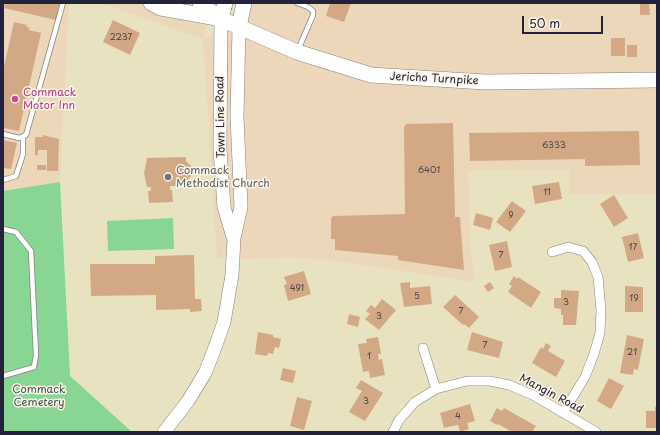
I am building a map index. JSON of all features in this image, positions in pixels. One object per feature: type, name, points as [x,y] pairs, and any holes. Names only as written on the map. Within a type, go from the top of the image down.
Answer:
[{"type":"main road","name":"Jericho Turnpike","points":[[151,3],[161,8],[221,19]]},
{"type":"main road","name":"Jericho Turnpike","points":[[200,3],[221,19],[239,27],[297,52],[338,64],[358,72],[405,79],[485,82],[657,80]]},
{"type":"main road","points":[[221,19],[225,3]]},
{"type":"main road","points":[[239,27],[244,3]]},
{"type":"main road","name":"Town Line Road","points":[[221,19],[221,156],[224,208],[234,238]]},
{"type":"main road","name":"Town Line Road","points":[[164,432],[188,400],[205,372],[224,322],[232,275],[234,238],[241,207],[237,117],[239,27]]},
{"type":"street","points":[[552,252],[568,247],[583,250],[592,262],[598,277],[601,310],[600,333],[594,354],[585,377],[563,413]]},
{"type":"street","points":[[423,348],[436,389]]},
{"type":"street","name":"Mangin Road","points":[[393,432],[399,420],[415,402],[436,389],[467,381],[490,381],[509,385],[533,395],[596,432]]},
{"type":"lane","points":[[3,180],[16,176],[23,154],[23,137],[26,135],[63,3]]},
{"type":"lane","points":[[297,3],[308,7],[312,11],[313,15],[297,52]]},
{"type":"lane","points":[[3,134],[19,138],[23,137]]},
{"type":"lane","points":[[3,229],[16,232],[31,251],[36,355],[34,367],[3,376]]},
{"type":"shaded area","points":[[3,3],[69,3],[60,182],[3,191]]},
{"type":"shaded area","points":[[101,3],[211,3],[204,39],[242,17],[245,3],[657,3],[657,227],[655,194],[569,194],[569,170],[468,170],[471,255],[475,282],[336,261],[290,257],[249,259],[217,258],[203,39]]},
{"type":"green space","name":"Commack Cemetery","points":[[60,182],[70,376],[132,432],[3,432],[3,191]]},
{"type":"green space","points":[[173,218],[174,249],[108,251],[107,221]]},
{"type":"building","points":[[5,3],[60,3],[56,20],[4,8]]},
{"type":"building","points":[[330,3],[351,3],[344,22],[326,16]]},
{"type":"building","points":[[640,4],[649,4],[650,15],[640,15]]},
{"type":"building","points":[[113,20],[140,33],[130,55],[103,42]]},
{"type":"building","name":"Commack Motor Inn","points":[[14,22],[27,25],[26,27],[29,27],[29,30],[41,33],[19,131],[3,128],[3,71]]},
{"type":"building","points":[[611,38],[625,38],[625,56],[611,56]]},
{"type":"building","points":[[627,45],[637,45],[637,57],[627,57]]},
{"type":"building","points":[[453,123],[455,217],[460,217],[464,270],[398,260],[398,256],[335,250],[335,239],[331,239],[331,218],[333,216],[405,214],[404,127],[406,124]]},
{"type":"building","points":[[639,131],[640,165],[585,166],[585,159],[470,161],[469,133]]},
{"type":"building","points":[[43,135],[59,139],[58,171],[47,171],[47,150],[38,150],[38,155],[35,155],[35,137],[43,137]]},
{"type":"building","name":"Commack Motor Inn","points":[[3,140],[17,143],[11,169],[3,168]]},
{"type":"building","name":"Commack Methodist Church","points":[[186,157],[186,161],[196,171],[186,181],[186,186],[170,186],[170,190],[172,190],[173,202],[149,203],[148,191],[151,191],[151,187],[147,187],[144,173],[147,158]]},
{"type":"building","points":[[37,165],[46,165],[46,170],[37,170]]},
{"type":"building","points":[[559,182],[562,199],[535,204],[532,186]]},
{"type":"building","points":[[614,195],[628,218],[614,227],[600,204]]},
{"type":"building","points":[[512,201],[526,211],[510,232],[496,222]]},
{"type":"building","points":[[476,213],[493,218],[490,230],[473,225]]},
{"type":"building","points":[[638,233],[644,258],[628,262],[622,237]]},
{"type":"building","points":[[507,241],[512,267],[495,271],[489,245]]},
{"type":"building","points":[[194,255],[195,299],[201,299],[202,311],[190,312],[190,309],[156,310],[156,295],[91,296],[90,264],[155,264],[155,256]]},
{"type":"building","points":[[304,271],[311,294],[288,301],[284,285],[287,284],[284,277]]},
{"type":"building","points":[[514,276],[541,292],[531,308],[508,292],[512,286],[509,284]]},
{"type":"building","points":[[410,282],[410,288],[430,286],[432,304],[404,307],[400,283]]},
{"type":"building","points":[[490,282],[494,288],[488,292],[484,286]]},
{"type":"building","points":[[625,286],[643,287],[643,312],[625,312]]},
{"type":"building","points":[[561,290],[579,291],[576,325],[563,325],[563,315],[561,315],[561,309],[554,308],[554,298],[561,298]]},
{"type":"building","points":[[455,295],[479,317],[469,328],[464,324],[463,325],[443,307]]},
{"type":"building","points":[[382,299],[396,310],[379,330],[365,319],[370,314],[366,311],[371,305],[375,308]]},
{"type":"building","points":[[349,314],[360,317],[358,327],[347,324]]},
{"type":"building","points":[[258,332],[273,335],[273,337],[281,339],[279,348],[275,347],[273,354],[268,353],[267,356],[255,354]]},
{"type":"building","points":[[472,332],[503,342],[499,358],[467,350]]},
{"type":"building","points":[[627,335],[644,339],[638,370],[634,369],[633,375],[620,373]]},
{"type":"building","points":[[378,337],[381,354],[378,354],[379,360],[382,359],[385,375],[370,378],[369,371],[363,372],[358,344],[367,343],[366,339]]},
{"type":"building","points":[[546,343],[551,346],[548,351],[565,361],[556,377],[532,363],[541,347],[543,349]]},
{"type":"building","points":[[283,368],[296,371],[293,383],[280,380]]},
{"type":"building","points":[[609,378],[624,386],[611,409],[597,401]]},
{"type":"building","points":[[361,380],[383,393],[365,421],[349,412],[362,391],[356,388]]},
{"type":"building","points":[[297,397],[312,401],[304,430],[290,426]]},
{"type":"building","points":[[470,404],[475,421],[467,423],[469,429],[460,432],[458,425],[444,428],[440,413]]},
{"type":"building","points":[[655,407],[657,407],[657,428],[646,428],[646,411],[655,411]]},
{"type":"building","points":[[497,408],[502,411],[504,408],[536,426],[532,432],[512,432],[490,421]]},
{"type":"place","name":"Commack Motor Inn","points":[[15,99]]},
{"type":"place","name":"Commack Methodist Church","points":[[168,177]]}]
